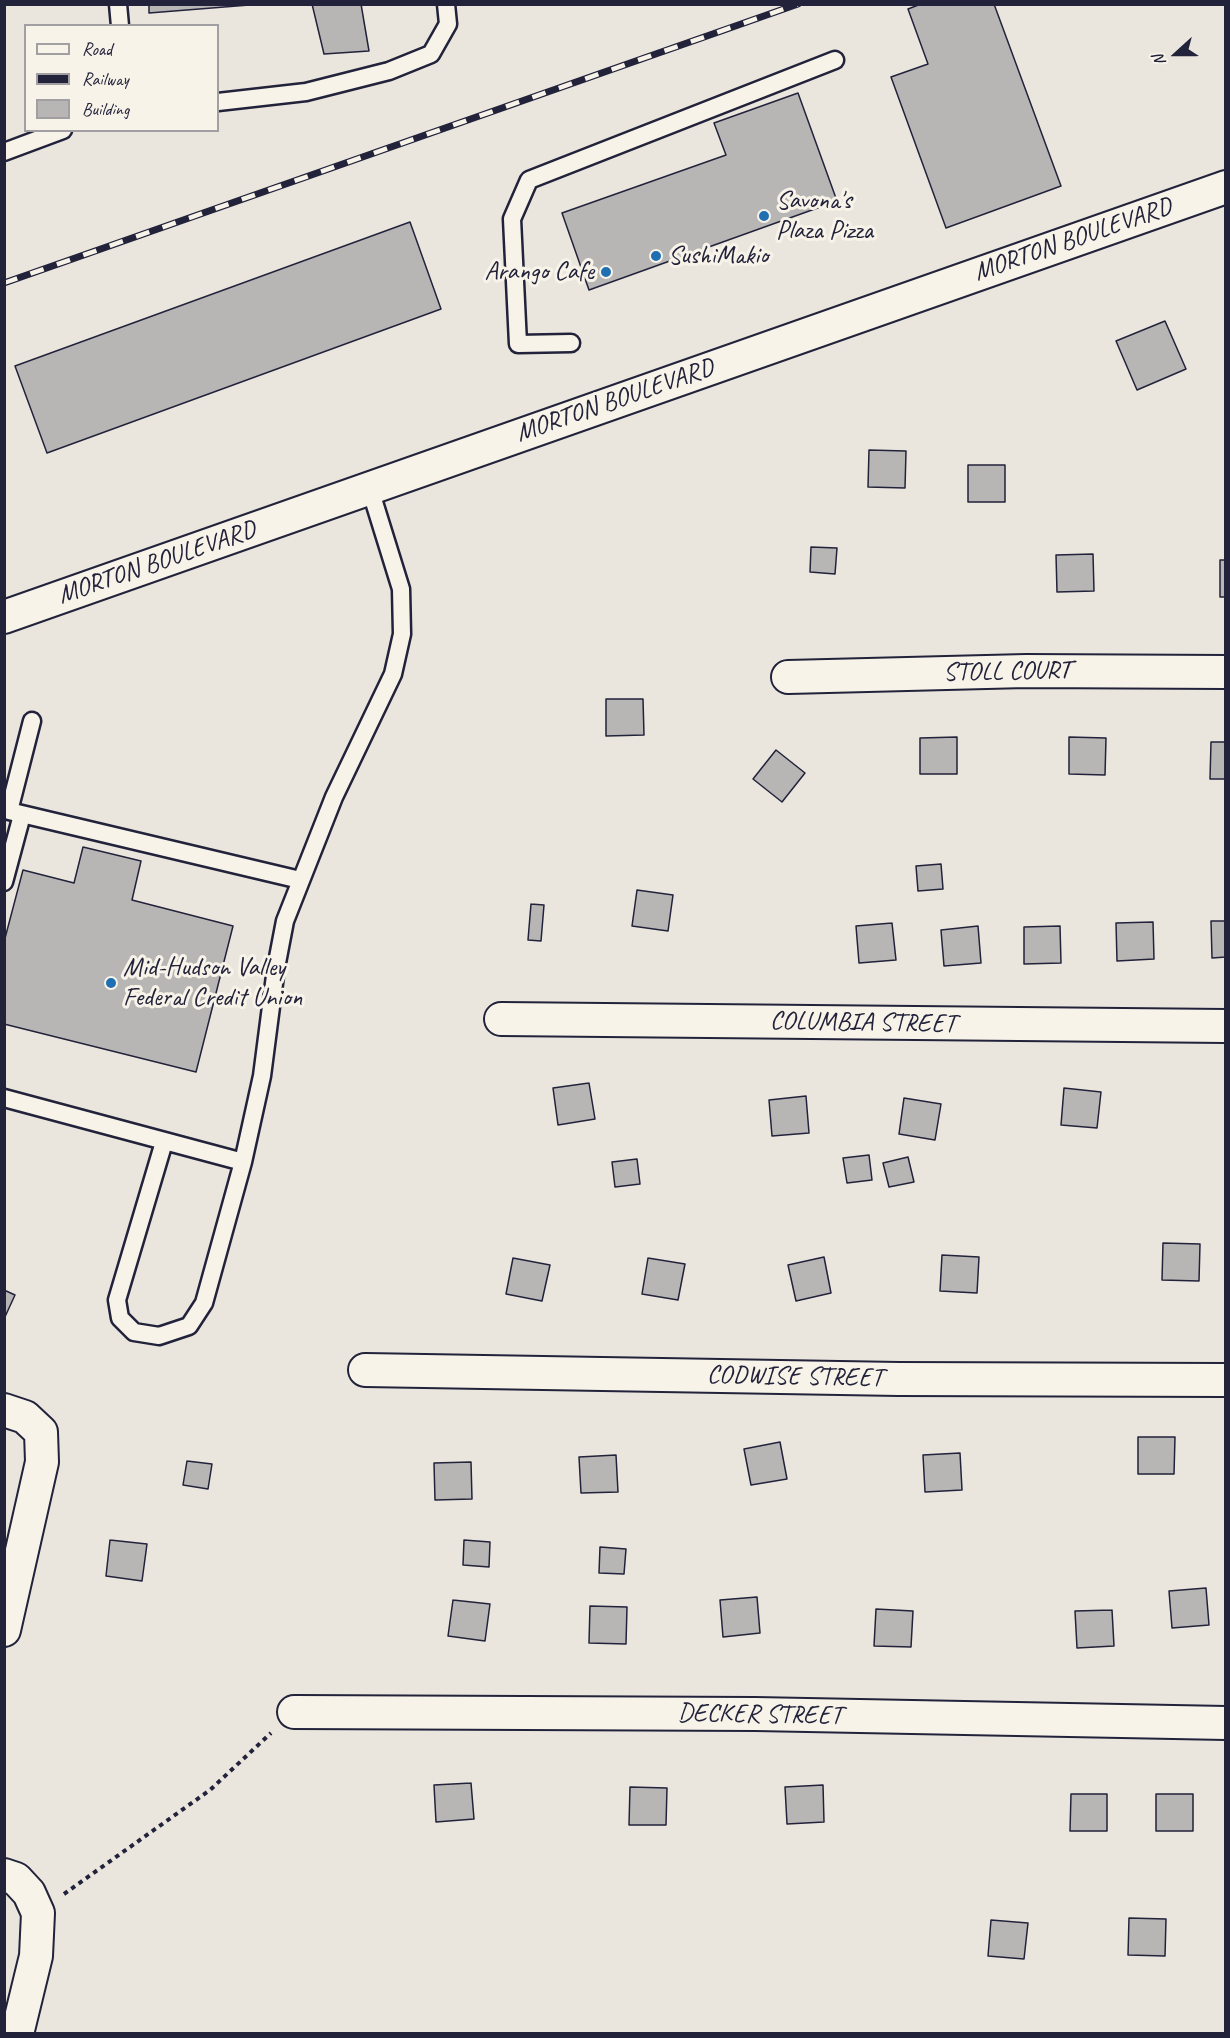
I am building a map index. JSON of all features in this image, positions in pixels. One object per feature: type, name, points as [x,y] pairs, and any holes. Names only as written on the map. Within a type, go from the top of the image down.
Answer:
[{"type":"street","name":"MORTON BOULEVARD","points":[[4,616],[1226,187]]},
{"type":"street","name":"STOLL COURT","points":[[788,676],[1026,671],[1226,672]]},
{"type":"street","name":"COLUMBIA STREET","points":[[501,1019],[1226,1026]]},
{"type":"street","name":"CODWISE STREET","points":[[365,1370],[899,1379],[1226,1380]]},
{"type":"street","points":[[4,1630],[42,1462],[41,1432],[25,1417],[8,1411]]},
{"type":"street","name":"DECKER STREET","points":[[294,1712],[755,1714],[1226,1723]]},
{"type":"street","points":[[4,1875],[16,1879],[29,1893],[38,1913],[36,1956],[17,2034]]},
{"type":"lane","points":[[118,4],[120,24]]},
{"type":"lane","points":[[219,102],[306,92],[389,72],[431,54],[447,24],[446,4]]},
{"type":"lane","points":[[571,343],[518,344],[512,219],[529,180],[835,60]]},
{"type":"lane","points":[[4,152],[58,132]]},
{"type":"lane","points":[[164,1142],[117,1300],[120,1318],[134,1332],[159,1336],[189,1326],[204,1303],[243,1162],[262,1076],[276,968],[285,921],[334,797],[393,674],[402,634],[401,589],[370,489]]},
{"type":"lane","points":[[4,882],[12,812],[32,721]]},
{"type":"lane","points":[[12,812],[300,880]]},
{"type":"lane","points":[[4,1098],[243,1162]]},
{"type":"path","points":[[38,1913],[210,1790],[294,1712]]},
{"type":"building","points":[[149,4],[262,4],[149,13]]},
{"type":"building","points":[[312,4],[361,4],[369,51],[324,54]]},
{"type":"building","points":[[921,4],[994,4],[1061,186],[946,228],[891,77],[928,64],[908,9]]},
{"type":"building","points":[[798,93],[837,201],[589,290],[562,213],[726,155],[714,123]]},
{"type":"building","points":[[410,222],[441,309],[47,453],[15,366]]},
{"type":"building","points":[[1165,321],[1186,369],[1137,390],[1116,341]]},
{"type":"building","points":[[869,450],[906,451],[905,488],[868,487]]},
{"type":"building","points":[[968,465],[1005,465],[1005,502],[968,502]]},
{"type":"building","points":[[811,547],[837,548],[835,574],[810,572]]},
{"type":"building","points":[[1093,554],[1094,591],[1057,592],[1056,555]]},
{"type":"building","points":[[1220,560],[1226,560],[1226,597],[1220,597]]},
{"type":"building","points":[[606,699],[643,699],[644,735],[606,736]]},
{"type":"building","points":[[957,737],[957,774],[920,774],[920,738]]},
{"type":"building","points":[[1069,737],[1106,738],[1105,775],[1069,774]]},
{"type":"building","points":[[1211,742],[1226,742],[1226,779],[1210,779]]},
{"type":"building","points":[[776,750],[805,773],[782,802],[753,779]]},
{"type":"building","name":"Mid-Hudson Valley Federal Credit Union","points":[[83,847],[141,861],[132,900],[233,926],[196,1072],[4,1024],[4,942],[23,870],[74,883]]},
{"type":"building","points":[[941,864],[943,889],[918,891],[916,866]]},
{"type":"building","points":[[637,890],[673,895],[668,931],[632,926]]},
{"type":"building","points":[[531,904],[544,905],[541,941],[528,940]]},
{"type":"building","points":[[1211,921],[1226,921],[1226,957],[1212,958]]},
{"type":"building","points":[[1153,922],[1154,959],[1117,961],[1116,923]]},
{"type":"building","points":[[892,923],[896,960],[859,963],[856,926]]},
{"type":"building","points":[[978,926],[981,963],[944,966],[941,930]]},
{"type":"building","points":[[1060,926],[1061,963],[1024,964],[1024,927]]},
{"type":"building","points":[[589,1083],[595,1119],[558,1125],[553,1088]]},
{"type":"building","points":[[1064,1088],[1101,1092],[1097,1128],[1061,1125]]},
{"type":"building","points":[[806,1096],[809,1133],[772,1136],[769,1100]]},
{"type":"building","points":[[904,1098],[941,1104],[935,1140],[899,1134]]},
{"type":"building","points":[[869,1155],[872,1180],[847,1183],[843,1158]]},
{"type":"building","points":[[908,1157],[914,1182],[889,1187],[883,1163]]},
{"type":"building","points":[[637,1159],[640,1184],[615,1187],[612,1162]]},
{"type":"building","points":[[1163,1243],[1200,1244],[1199,1281],[1162,1280]]},
{"type":"building","points":[[942,1255],[979,1257],[977,1293],[940,1291]]},
{"type":"building","points":[[824,1257],[831,1293],[796,1301],[788,1265]]},
{"type":"building","points":[[513,1258],[550,1265],[542,1301],[506,1294]]},
{"type":"building","points":[[648,1258],[685,1264],[678,1300],[642,1294]]},
{"type":"building","points":[[4,1290],[15,1295],[4,1319]]},
{"type":"building","points":[[1138,1437],[1175,1437],[1174,1474],[1138,1474]]},
{"type":"building","points":[[780,1442],[787,1479],[751,1485],[744,1449]]},
{"type":"building","points":[[960,1453],[962,1490],[925,1492],[923,1455]]},
{"type":"building","points":[[616,1455],[618,1492],[581,1493],[579,1457]]},
{"type":"building","points":[[187,1461],[212,1464],[208,1489],[183,1485]]},
{"type":"building","points":[[471,1462],[472,1499],[435,1500],[434,1463]]},
{"type":"building","points":[[110,1540],[147,1544],[142,1581],[106,1576]]},
{"type":"building","points":[[464,1540],[490,1542],[489,1567],[463,1565]]},
{"type":"building","points":[[600,1547],[626,1549],[624,1574],[599,1573]]},
{"type":"building","points":[[1206,1588],[1209,1625],[1172,1628],[1169,1591]]},
{"type":"building","points":[[757,1597],[760,1633],[723,1637],[720,1600]]},
{"type":"building","points":[[453,1600],[490,1604],[485,1641],[448,1636]]},
{"type":"building","points":[[590,1606],[627,1607],[626,1644],[589,1643]]},
{"type":"building","points":[[876,1609],[913,1611],[911,1647],[874,1646]]},
{"type":"building","points":[[1112,1610],[1114,1646],[1077,1648],[1075,1611]]},
{"type":"building","points":[[471,1783],[474,1819],[436,1822],[434,1785]]},
{"type":"building","points":[[823,1785],[824,1822],[787,1824],[785,1787]]},
{"type":"building","points":[[630,1787],[667,1788],[666,1825],[629,1825]]},
{"type":"building","points":[[1071,1794],[1107,1794],[1107,1831],[1070,1831]]},
{"type":"building","points":[[1156,1794],[1193,1794],[1193,1831],[1156,1831]]},
{"type":"building","points":[[1129,1918],[1166,1919],[1165,1956],[1128,1955]]},
{"type":"building","points":[[991,1920],[1028,1923],[1024,1959],[988,1956]]},
{"type":"railway","points":[[4,283],[798,4]]},
{"type":"place","name":"Savona's Plaza Pizza","points":[[764,216]]},
{"type":"place","name":"SushiMakio","points":[[656,256]]},
{"type":"place","name":"Arango Cafe","points":[[606,272]]},
{"type":"place","name":"Mid-Hudson Valley Federal Credit Union","points":[[111,983]]}]
